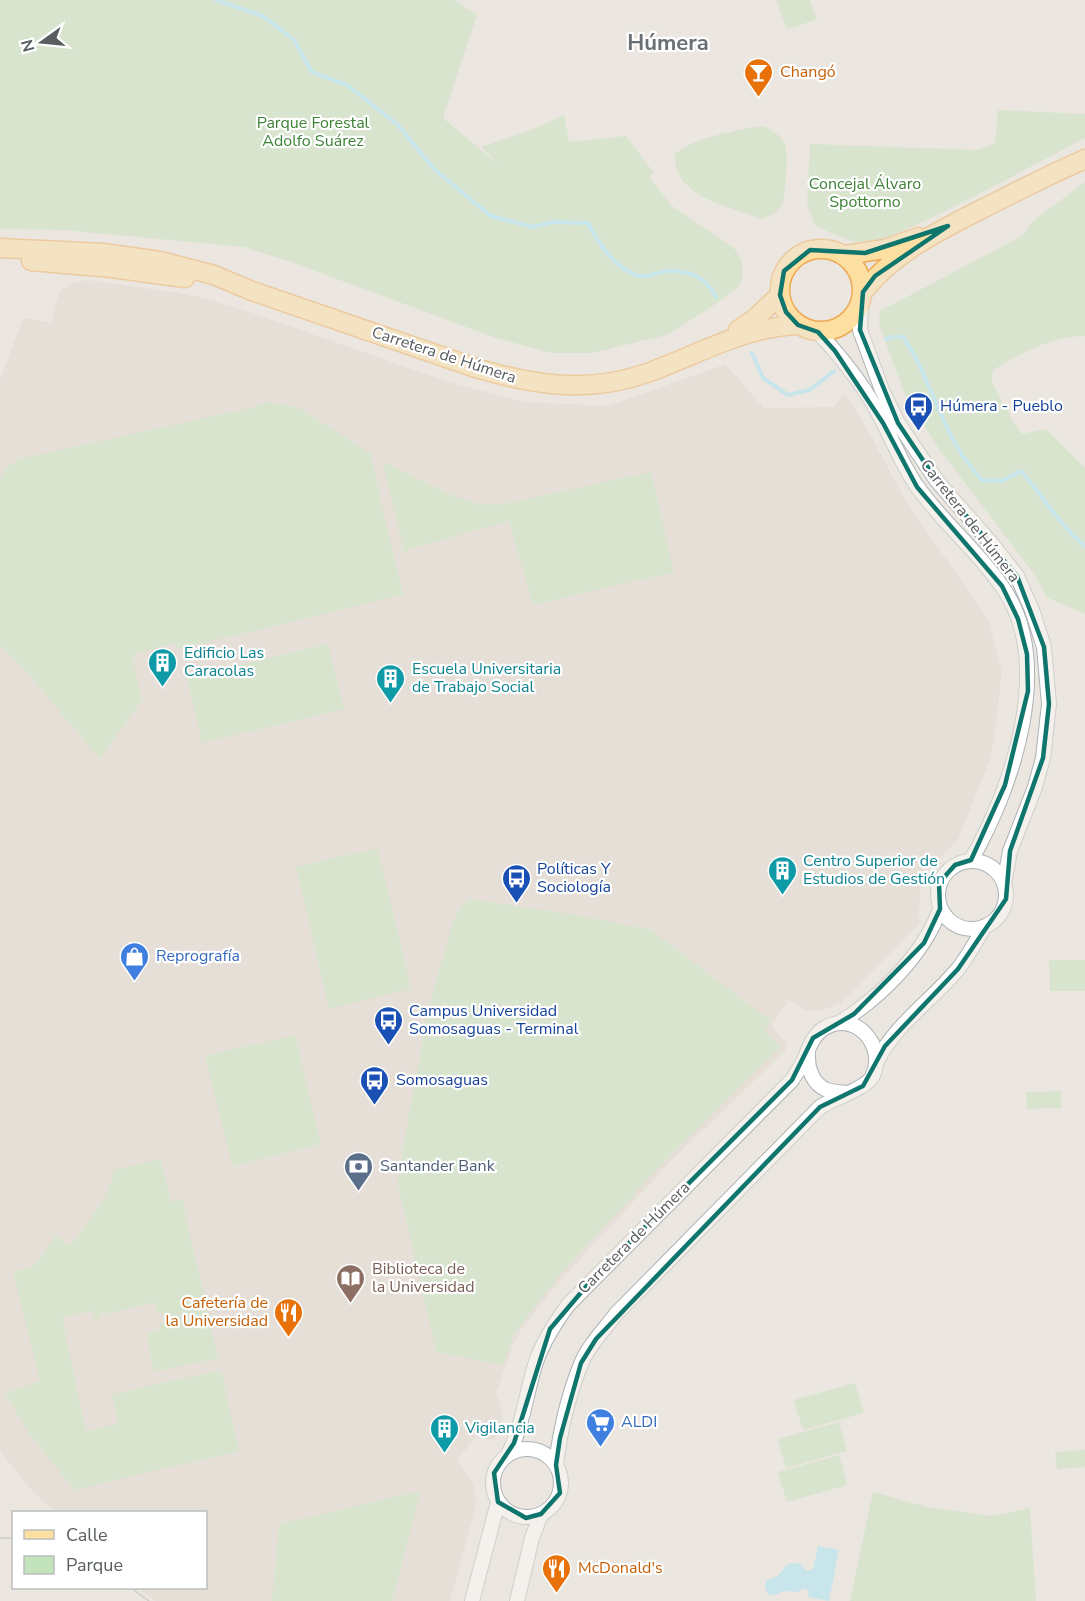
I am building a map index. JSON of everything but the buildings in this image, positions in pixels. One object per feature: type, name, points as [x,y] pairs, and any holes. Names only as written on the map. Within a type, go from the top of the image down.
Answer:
[{"type":"main road","points":[[948,226],[875,276],[853,317],[843,326],[830,331],[818,332],[798,325],[786,312],[780,295],[780,283],[784,271],[796,257],[810,250],[824,249],[844,255],[885,249],[948,226],[1085,159]]},
{"type":"main road","name":"Carretera de Húmera","points":[[0,248],[103,253],[160,261],[214,275],[252,291],[476,368],[551,385],[586,386],[623,380],[645,374],[760,329],[798,325]]},
{"type":"main road","points":[[844,255],[855,265],[860,277],[862,298]]},
{"type":"main road","name":"Carretera de Húmera","points":[[0,260],[112,268],[252,291]]},
{"type":"main road","name":"Carretera de Húmera","points":[[708,349],[753,320],[780,295]]},
{"type":"street","name":"Carretera de Húmera","points":[[862,298],[860,330],[882,390],[898,423],[937,481],[1017,576],[1032,610],[1044,647],[1049,704],[1043,758],[1035,787],[1010,851],[1004,884]]},
{"type":"street","name":"Carretera de Húmera","points":[[818,332],[835,351],[867,396],[884,423],[898,458],[917,487],[1002,586],[1018,619],[1027,654],[1028,692],[1022,726],[1005,785],[983,840],[971,860]]},
{"type":"street","points":[[847,1093],[827,1090],[813,1079],[807,1064],[808,1051],[813,1038],[824,1028],[839,1023],[854,1014],[898,974],[924,943],[934,927],[940,909],[939,883],[945,873],[955,865],[971,860],[989,865],[999,874],[1004,884],[1006,899],[1001,912],[994,921],[985,926],[963,928],[950,921],[940,909]]},
{"type":"street","points":[[517,1601],[532,1538],[541,1515],[553,1505],[560,1493],[560,1479],[556,1465],[560,1438],[581,1363],[596,1339],[616,1314],[820,1107],[832,1099],[863,1086],[871,1077],[885,1046],[958,969],[985,926]]},
{"type":"street","points":[[839,1023],[854,1025],[867,1034],[875,1047],[877,1061]]},
{"type":"street","name":"Carretera de Húmera","points":[[508,1455],[519,1429],[536,1361],[550,1329],[568,1305],[792,1080],[808,1051]]},
{"type":"street","points":[[541,1515],[525,1518],[507,1511],[498,1502],[493,1487],[494,1473],[500,1462],[508,1455],[522,1450],[538,1451],[556,1465]]},
{"type":"street","points":[[472,1601],[498,1502]]},
{"type":"highlighted area","points":[[948,226],[875,276],[863,292],[860,330],[898,423],[937,481],[1017,576],[1044,647],[1049,704],[1043,758],[1010,851],[1006,899],[958,969],[885,1046],[863,1086],[820,1107],[596,1339],[581,1363],[560,1438],[556,1465],[560,1493],[541,1514],[526,1518],[498,1502],[494,1473],[514,1443],[550,1329],[590,1282],[792,1080],[813,1038],[854,1014],[924,943],[940,909],[939,883],[955,865],[971,860],[1005,785],[1028,691],[1027,654],[1018,619],[1002,586],[917,487],[883,423],[835,351],[818,332],[798,325],[786,312],[780,295],[784,271],[810,250],[865,253]]},
{"type":"shaded area","points":[[87,280],[193,295],[256,314],[445,381],[525,402],[609,406],[725,364],[764,408],[833,407],[845,394],[867,429],[907,503],[988,619],[1002,670],[991,757],[958,840],[928,869],[920,890],[919,924],[841,1003],[819,1011],[804,1010],[789,1000],[772,1027],[788,1044],[785,1051],[669,1163],[558,1283],[522,1328],[512,1348],[496,1393],[502,1412],[498,1435],[492,1440],[476,1436],[457,1461],[473,1483],[477,1502],[450,1601],[155,1601],[138,1589],[207,1589],[207,1511],[54,1511],[32,1491],[0,1451],[0,380],[23,318],[51,322],[59,292],[72,283]]},
{"type":"green space","name":"Parque Forestal Adolfo Suárez","points":[[0,0],[455,0],[477,15],[443,118],[504,169],[481,147],[536,128],[564,115],[569,142],[626,136],[654,173],[649,177],[672,206],[734,248],[742,261],[742,281],[736,289],[710,308],[667,335],[592,353],[551,353],[496,338],[291,262],[244,247],[63,230],[0,229]]},
{"type":"green space","points":[[776,0],[810,0],[817,19],[787,30]]},
{"type":"green space","name":"Concejal Álvaro Spottorno","points":[[998,110],[1085,114],[1085,138],[935,216],[877,240],[857,242],[815,225],[807,204],[810,144],[978,150],[995,143]]},
{"type":"green space","points":[[763,126],[779,136],[786,148],[784,197],[782,205],[774,213],[761,219],[719,204],[693,190],[683,180],[677,169],[675,154],[683,148],[717,135]]},
{"type":"green space","points":[[1085,182],[1085,336],[1049,342],[1026,352],[993,370],[992,383],[1022,434],[1046,429],[1085,468],[1085,614],[1046,597],[1035,575],[939,449],[906,397],[879,325],[880,311],[1022,236],[1033,221]]},
{"type":"green space","points":[[270,402],[299,408],[370,453],[403,595],[178,649],[175,643],[132,655],[142,700],[100,759],[25,670],[0,646],[0,480],[6,468],[19,459]]},
{"type":"green space","points":[[382,461],[456,497],[482,505],[503,504],[651,472],[674,572],[533,605],[509,521],[409,549],[405,556]]},
{"type":"green space","points":[[328,644],[344,709],[202,743],[187,678]]},
{"type":"green space","points":[[378,848],[411,989],[329,1009],[296,867]]},
{"type":"green space","points":[[470,899],[577,915],[651,930],[771,1021],[765,1031],[781,1047],[673,1152],[563,1271],[515,1332],[503,1365],[436,1352],[397,1180],[429,1006],[453,921],[461,907]]},
{"type":"green space","points":[[1049,960],[1085,960],[1085,991],[1050,991]]},
{"type":"green space","points":[[295,1035],[321,1144],[232,1166],[205,1056]]},
{"type":"green space","points":[[1061,1091],[1061,1108],[1027,1109],[1026,1092]]},
{"type":"green space","points":[[160,1159],[171,1202],[182,1199],[218,1358],[154,1372],[146,1333],[160,1330],[159,1324],[164,1323],[162,1313],[157,1313],[154,1303],[99,1315],[99,1320],[95,1322],[92,1311],[62,1318],[86,1431],[118,1424],[112,1394],[221,1370],[239,1451],[74,1490],[31,1436],[5,1393],[40,1381],[13,1272],[34,1266],[57,1234],[67,1244],[72,1243],[103,1199],[114,1170]]},
{"type":"green space","points":[[855,1383],[864,1413],[803,1430],[794,1400]]},
{"type":"green space","points":[[839,1422],[847,1451],[786,1468],[778,1439]]},
{"type":"green space","points":[[1085,1450],[1085,1467],[1057,1469],[1055,1452]]},
{"type":"green space","points":[[839,1455],[847,1485],[787,1502],[778,1472]]},
{"type":"green space","points":[[421,1491],[392,1601],[272,1601],[279,1524]]},
{"type":"green space","points":[[873,1492],[927,1507],[992,1516],[1030,1508],[1036,1601],[850,1601]]},
{"type":"water","points":[[818,1546],[839,1550],[829,1601],[808,1597],[809,1591],[805,1588],[797,1592],[783,1591],[773,1596],[768,1594],[765,1587],[766,1581],[778,1575],[787,1565],[794,1563],[800,1564],[807,1571],[813,1569]]},
{"type":"waterway","points":[[216,0],[263,16],[294,40],[312,72],[347,85],[397,124],[435,170],[491,216],[533,227],[553,222],[588,223],[608,254],[630,273],[638,276],[666,271],[690,274],[705,282],[716,297]]},
{"type":"waterway","points":[[886,339],[903,337],[919,364],[951,436],[964,458],[982,480],[1002,481],[1021,471],[1059,520],[1085,546]]},
{"type":"waterway","points":[[752,353],[763,378],[788,395],[810,390],[834,371]]},
{"type":"tram line","points":[[0,1538],[12,1538]]},
{"type":"tram line","points":[[132,1589],[149,1601]]},
{"type":"place","name":"Changó","points":[[759,98]]},
{"type":"place","name":"Húmera - Pueblo","points":[[919,432]]},
{"type":"place","name":"Edificio Las Caracolas","points":[[163,688]]},
{"type":"place","name":"Escuela Universitaria de Trabajo Social","points":[[391,704]]},
{"type":"place","name":"Centro Superior de Estudios de Gestión","points":[[782,896]]},
{"type":"place","name":"Políticas Y Sociología","points":[[516,904]]},
{"type":"place","name":"Reprografía","points":[[135,982]]},
{"type":"place","name":"Campus Universidad Somosaguas - Terminal","points":[[388,1046]]},
{"type":"place","name":"Somosaguas","points":[[375,1106]]},
{"type":"place","name":"Santander Bank","points":[[359,1192]]},
{"type":"place","name":"Biblioteca de la Universidad","points":[[351,1304]]},
{"type":"place","name":"Cafetería de la Universidad","points":[[289,1338]]},
{"type":"place","name":"ALDI","points":[[600,1448]]},
{"type":"place","name":"Vigilancia","points":[[444,1454]]},
{"type":"place","name":"McDonald's","points":[[557,1594]]},
{"type":"district","name":"Húmera","points":[[668,43]]}]
